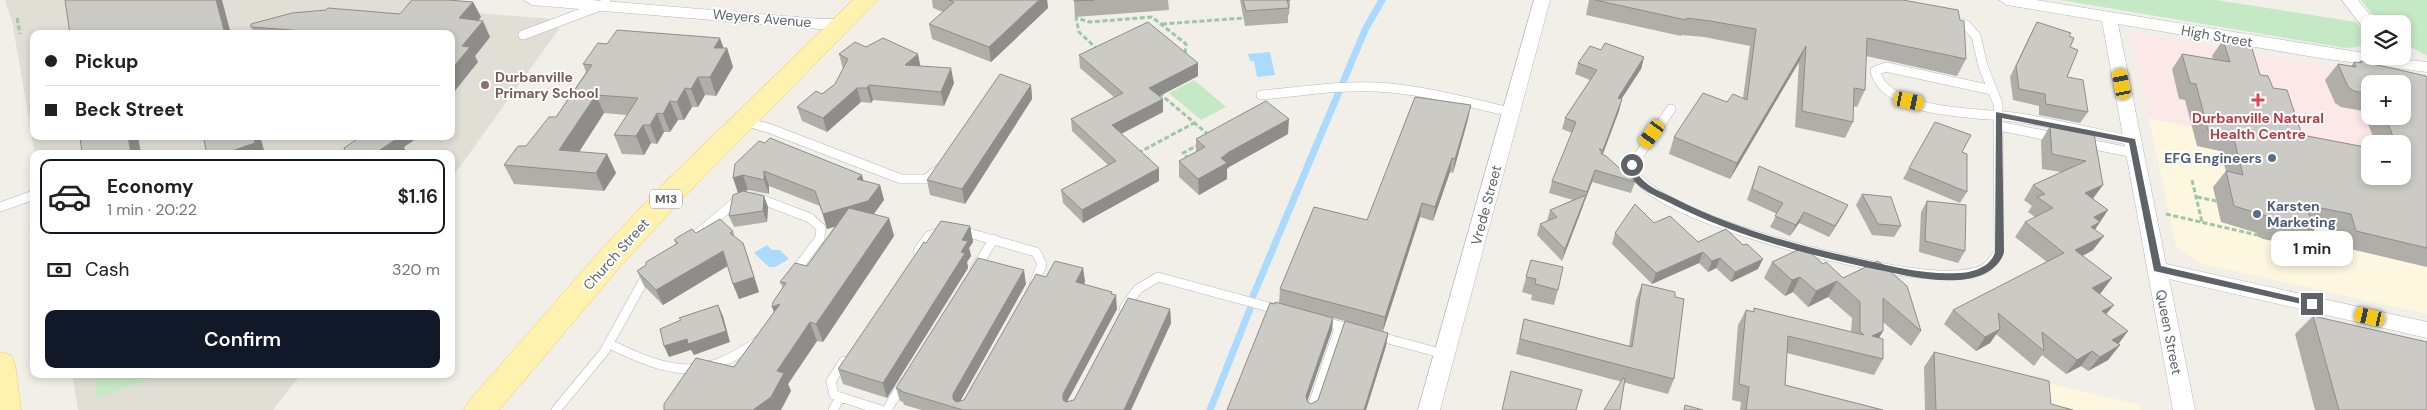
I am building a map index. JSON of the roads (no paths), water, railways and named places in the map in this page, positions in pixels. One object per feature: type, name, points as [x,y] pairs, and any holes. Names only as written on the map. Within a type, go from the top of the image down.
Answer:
[{"type":"main road","name":"Church Street","points":[[480,410],[670,194],[866,0]]},
{"type":"main road","points":[[0,364],[5,410]]},
{"type":"street","name":"Weyers Avenue","points":[[532,0],[604,3],[820,24],[842,23]]},
{"type":"street","name":"Vrede Street","points":[[1430,410],[1542,0]]},
{"type":"street","name":"High Street","points":[[2007,0],[2361,55]]},
{"type":"street","points":[[2350,0],[2362,15]]},
{"type":"street","name":"Queen Street","points":[[2109,17],[2184,410]]},
{"type":"street","name":"High Street","points":[[2411,64],[2427,67]]},
{"type":"street","points":[[2157,269],[2427,330]]},
{"type":"lane","points":[[523,35],[604,3]]},
{"type":"lane","points":[[1671,109],[1632,165],[1636,178],[1650,189],[1722,224],[1785,245],[1911,273],[1948,277],[1989,269],[1998,260],[1999,252],[1998,104],[1976,36],[1960,23],[1941,18]]},
{"type":"lane","points":[[1992,90],[1886,67],[1875,71],[1876,78],[1886,89],[1909,101],[1972,115],[1999,114],[2134,147]]},
{"type":"lane","points":[[1261,95],[1352,87],[1397,89],[1511,112]]},
{"type":"lane","points":[[744,121],[772,129],[901,179],[926,179],[938,171],[943,163]]},
{"type":"lane","points":[[1999,126],[2060,138]]},
{"type":"lane","points":[[2078,142],[2134,147]]},
{"type":"lane","points":[[0,206],[30,196]]},
{"type":"lane","points":[[688,241],[734,201],[747,196],[761,198],[810,218],[821,228],[820,238],[787,284]]},
{"type":"lane","points":[[914,257],[929,236],[942,230],[956,229],[1031,249],[1040,256],[1043,266],[1027,298]]},
{"type":"lane","points":[[968,280],[994,239]]},
{"type":"lane","points":[[556,410],[609,344],[626,315],[636,286],[659,262]]},
{"type":"lane","points":[[1119,318],[1132,292],[1146,281],[1158,277],[1292,313]]},
{"type":"lane","points":[[1312,318],[1445,354]]},
{"type":"lane","points":[[1311,410],[1340,326]]},
{"type":"lane","points":[[609,344],[666,368],[692,368],[733,356],[764,336]]},
{"type":"lane","points":[[848,355],[830,385],[834,395],[880,410]]},
{"type":"lane","points":[[886,410],[907,378]]},
{"type":"lane","points":[[833,410],[840,398]]},
{"type":"water","points":[[1270,52],[1275,75],[1257,77],[1254,61],[1250,61],[1248,54]]},
{"type":"water","points":[[767,245],[772,250],[780,250],[789,259],[775,267],[769,267],[754,253]]},
{"type":"waterway","points":[[1253,296],[1365,30],[1382,0]]},
{"type":"waterway","points":[[1210,410],[1250,309]]},
{"type":"place","name":"Durbanville Primary School","points":[[485,85]]},
{"type":"place","name":"Durbanville Natural Health Centre","points":[[2258,100]]},
{"type":"place","name":"EFG Engineers","points":[[2272,158]]},
{"type":"place","name":"Karsten Marketing","points":[[2257,214]]}]
